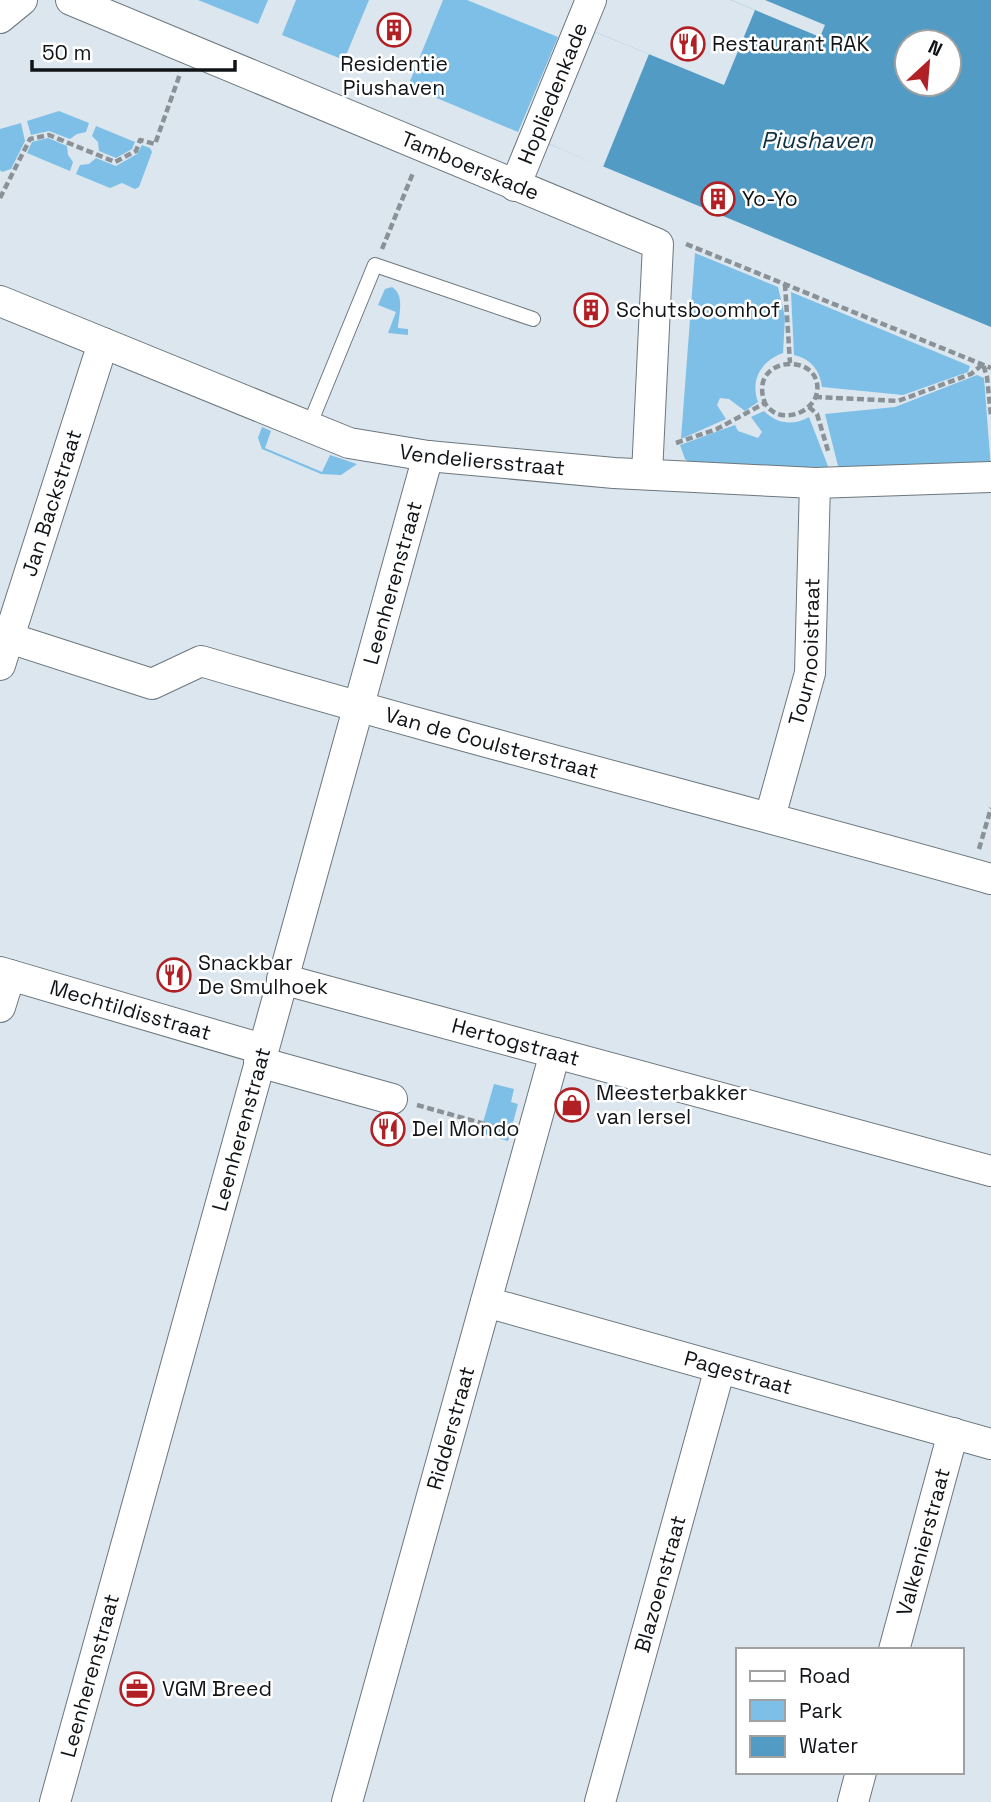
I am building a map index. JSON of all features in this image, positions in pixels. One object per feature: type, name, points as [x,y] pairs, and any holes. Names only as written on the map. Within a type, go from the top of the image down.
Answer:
[{"type":"street","points":[[0,18],[22,0]]},
{"type":"street","name":"Tamboerskade","points":[[71,0],[423,149],[658,244]]},
{"type":"street","name":"Hopliedenkade","points":[[515,186],[591,0]]},
{"type":"street","points":[[647,462],[658,244]]},
{"type":"street","name":"Vendeliersstraat","points":[[0,301],[349,443],[428,456],[647,462],[826,482],[991,477]]},
{"type":"street","name":"Jan Backstraat","points":[[3,646],[103,343]]},
{"type":"street","name":"Leenherenstraat","points":[[55,1802],[428,456]]},
{"type":"street","name":"Tournooistraat","points":[[770,817],[810,673],[826,482]]},
{"type":"street","name":"Van de Coulsterstraat","points":[[3,646],[152,684],[201,661],[357,707],[981,876]]},
{"type":"street","points":[[0,1007],[5,974]]},
{"type":"street","name":"Mechtildisstraat","points":[[5,974],[260,1056]]},
{"type":"street","name":"Hertogstraat","points":[[282,979],[991,1171]]},
{"type":"street","name":"Ridderstraat","points":[[347,1802],[555,1053]]},
{"type":"street","points":[[260,1056],[393,1099]]},
{"type":"street","name":"Pagestraat","points":[[486,1302],[991,1444]]},
{"type":"street","name":"Blazoenstraat","points":[[600,1802],[720,1368]]},
{"type":"street","name":"Valkenierstraat","points":[[895,1648],[953,1433]]},
{"type":"street","points":[[853,1802],[860,1774]]},
{"type":"lane","points":[[309,426],[375,265],[533,319]]},
{"type":"path","points":[[0,198],[30,139],[49,135],[115,162],[135,151],[140,139],[155,144],[189,50]]},
{"type":"path","points":[[375,265],[423,149]]},
{"type":"path","points":[[658,244],[678,241],[991,368]]},
{"type":"path","points":[[785,284],[790,363]]},
{"type":"path","points":[[790,363],[813,375],[817,384],[814,397],[809,407],[801,414],[789,415],[779,414],[768,408],[761,393],[769,371],[778,364],[790,363]]},
{"type":"path","points":[[814,397],[898,401],[971,374],[983,364]]},
{"type":"path","points":[[983,364],[991,416]]},
{"type":"path","points":[[647,462],[681,442],[717,429],[765,403]]},
{"type":"path","points":[[809,407],[817,414],[826,482]]},
{"type":"path","points":[[981,876],[991,808]]},
{"type":"path","points":[[393,1099],[532,1138]]},
{"type":"green space","points":[[198,0],[268,0],[258,24]]},
{"type":"green space","points":[[296,0],[369,0],[344,60],[282,35]]},
{"type":"green space","points":[[443,0],[467,0],[558,37],[518,132],[408,86]]},
{"type":"green space","points":[[59,111],[89,123],[86,132],[70,139],[49,131],[31,135],[27,121]]},
{"type":"green space","points":[[21,123],[25,141],[11,169],[2,172],[0,129]]},
{"type":"green space","points":[[96,126],[135,142],[132,149],[116,158],[99,151],[98,142],[92,136]]},
{"type":"green space","points":[[48,138],[67,146],[68,155],[73,162],[70,171],[27,153],[32,142]]},
{"type":"green space","points":[[142,145],[150,148],[152,152],[139,187],[135,189],[122,183],[110,188],[76,174],[80,165],[89,164],[96,158],[116,166],[137,154]]},
{"type":"green space","points":[[695,253],[778,287],[785,317],[783,353],[775,356],[759,372],[755,386],[758,402],[745,411],[729,399],[720,398],[717,405],[726,419],[681,439]]},
{"type":"green space","points":[[392,287],[400,300],[398,328],[408,329],[408,335],[388,333],[396,312],[378,305],[385,289]]},
{"type":"green space","points":[[791,292],[970,366],[968,372],[903,395],[822,387],[814,366],[794,355]]},
{"type":"green space","points":[[977,375],[984,378],[991,469],[840,474],[825,414],[895,407]]},
{"type":"green space","points":[[764,411],[774,419],[785,422],[797,422],[809,417],[831,474],[693,465],[685,459],[680,445],[735,425],[738,431],[758,438],[762,432],[751,417]]},
{"type":"green space","points":[[262,427],[271,431],[265,448],[322,472],[330,455],[357,464],[341,475],[321,474],[262,449],[258,438]]},
{"type":"green space","points":[[494,1084],[514,1089],[511,1102],[518,1104],[508,1141],[480,1133]]},
{"type":"water","name":"Piushaven","points":[[731,0],[991,0],[991,327],[549,144],[595,32],[724,85],[755,10]]},
{"type":"pier","points":[[731,0],[765,0],[825,25],[820,37]]},
{"type":"pier","points":[[595,32],[649,54],[603,167],[549,144]]},
{"type":"place","name":"Residentie Piushaven","points":[[394,30]]},
{"type":"place","name":"Restaurant RAK","points":[[688,44]]},
{"type":"place","name":"Yo-Yo","points":[[718,199]]},
{"type":"place","name":"Schutsboomhof","points":[[591,310]]},
{"type":"place","name":"Snackbar De Smulhoek","points":[[174,975]]},
{"type":"place","name":"Meesterbakker van Iersel","points":[[572,1105]]},
{"type":"place","name":"Del Mondo","points":[[388,1129]]},
{"type":"place","name":"VGM Breed","points":[[137,1689]]}]
